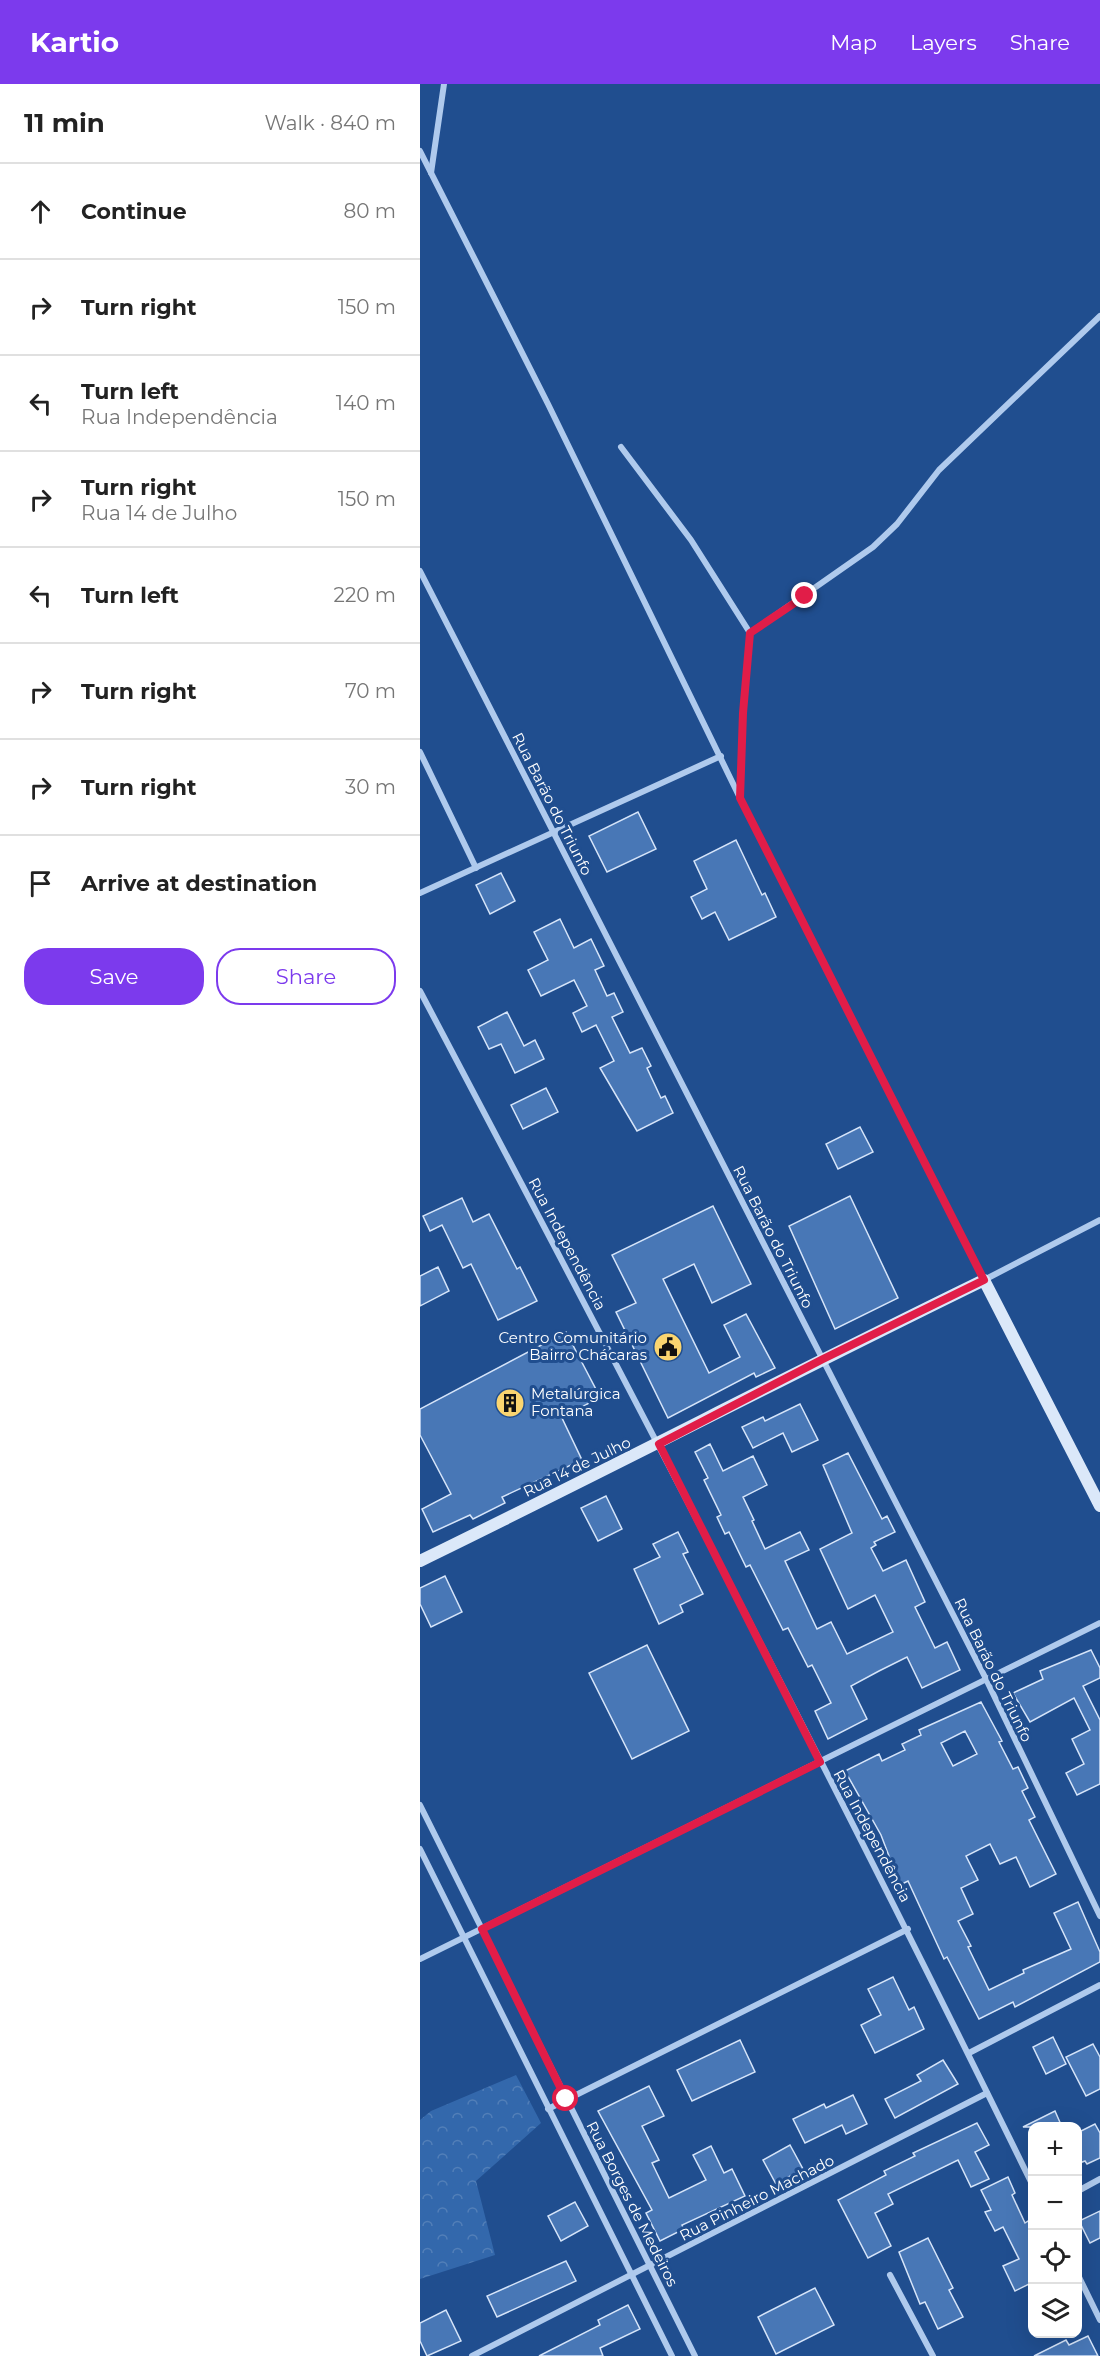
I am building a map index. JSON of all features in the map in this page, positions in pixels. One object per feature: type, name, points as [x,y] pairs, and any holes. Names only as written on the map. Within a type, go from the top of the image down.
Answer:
[{"type":"street","points":[[431,174],[444,84]]},
{"type":"street","points":[[420,152],[740,798],[1100,1506]]},
{"type":"street","points":[[750,633],[856,559],[889,532],[939,470],[1100,316]]},
{"type":"street","points":[[621,447],[692,540],[750,633],[743,713],[740,798]]},
{"type":"street","name":"Rua Barão do Triunfo","points":[[420,571],[986,1679],[1100,1916]]},
{"type":"street","points":[[420,752],[476,868]]},
{"type":"street","points":[[420,893],[721,756]]},
{"type":"street","name":"Rua Independência","points":[[420,991],[659,1444],[820,1762],[908,1929],[1028,2176]]},
{"type":"street","name":"Rua 14 de Julho","points":[[420,1561],[659,1444],[1100,1220]]},
{"type":"street","points":[[420,1959],[1100,1623]]},
{"type":"street","name":"Rua Borges de Medeiros","points":[[420,1805],[695,2356]]},
{"type":"street","name":"Rua Borges de Medeiros","points":[[420,1849],[672,2356]]},
{"type":"street","points":[[548,2109],[908,1929]]},
{"type":"street","points":[[969,2053],[1100,1985]]},
{"type":"street","name":"Rua Pinheiro Machado","points":[[472,2356],[987,2092]]},
{"type":"street","points":[[1082,2189],[1100,2180]]},
{"type":"street","points":[[890,2276],[933,2356]]},
{"type":"street","points":[[1082,2284],[1100,2320]]},
{"type":"green space","points":[[516,2075],[541,2123],[476,2181],[495,2255],[420,2279],[420,2120],[431,2111]]},
{"type":"building","points":[[638,812],[656,849],[607,872],[589,836]]},
{"type":"building","points":[[736,840],[762,895],[765,893],[776,917],[729,940],[715,912],[702,919],[691,897],[707,889],[694,861]]},
{"type":"building","points":[[501,873],[515,901],[490,914],[476,885]]},
{"type":"building","points":[[560,919],[574,948],[591,939],[604,966],[595,970],[607,996],[614,993],[623,1012],[612,1017],[630,1053],[642,1048],[651,1066],[647,1068],[661,1098],[665,1096],[673,1113],[637,1131],[600,1068],[614,1061],[596,1025],[582,1032],[573,1013],[587,1006],[574,980],[541,996],[528,970],[548,960],[534,932]]},
{"type":"building","points":[[507,1012],[524,1046],[535,1040],[544,1059],[515,1073],[501,1044],[489,1049],[478,1027]]},
{"type":"building","points":[[546,1088],[558,1112],[523,1129],[511,1105]]},
{"type":"building","points":[[860,1127],[873,1152],[838,1169],[826,1144]]},
{"type":"building","points":[[850,1196],[898,1298],[835,1329],[789,1226]]},
{"type":"building","points":[[462,1198],[473,1222],[489,1214],[517,1269],[520,1267],[537,1301],[498,1320],[471,1264],[463,1268],[442,1225],[430,1231],[423,1216]]},
{"type":"building","points":[[713,1206],[751,1284],[712,1303],[694,1264],[663,1279],[709,1373],[740,1357],[724,1325],[746,1314],[775,1368],[756,1377],[754,1373],[668,1418],[616,1312],[636,1303],[612,1255]]},
{"type":"building","points":[[438,1267],[449,1291],[420,1306],[420,1276]]},
{"type":"building","name":"Metalúrgica Fontana","points":[[566,1332],[600,1397],[562,1418],[582,1460],[502,1497],[505,1503],[473,1519],[470,1515],[433,1532],[422,1509],[451,1494],[420,1435],[420,1409]]},
{"type":"building","points":[[800,1404],[818,1440],[792,1452],[783,1433],[753,1448],[742,1427],[763,1417],[765,1421]]},
{"type":"building","points":[[710,1444],[723,1471],[753,1456],[767,1485],[743,1497],[765,1549],[800,1532],[809,1550],[785,1561],[817,1629],[831,1622],[847,1654],[893,1632],[875,1595],[848,1609],[820,1549],[852,1533],[823,1465],[848,1453],[882,1519],[887,1516],[895,1532],[874,1542],[876,1545],[871,1548],[883,1571],[906,1560],[925,1602],[915,1607],[935,1648],[947,1642],[960,1670],[922,1688],[907,1657],[879,1671],[851,1686],[867,1719],[828,1739],[815,1711],[831,1703],[812,1665],[808,1667],[788,1628],[783,1630],[750,1565],[746,1567],[729,1532],[725,1534],[717,1517],[721,1515],[704,1480],[708,1478],[695,1452]]},
{"type":"building","points":[[606,1496],[622,1529],[598,1541],[581,1508]]},
{"type":"building","points":[[678,1532],[688,1552],[683,1554],[703,1594],[680,1605],[683,1612],[659,1624],[634,1569],[660,1557],[653,1544]]},
{"type":"building","points":[[445,1576],[462,1612],[431,1627],[420,1604],[420,1588]]},
{"type":"building","points":[[647,1645],[689,1731],[632,1759],[589,1673]]},
{"type":"building","points":[[1091,1650],[1100,1668],[1100,1678],[1083,1686],[1100,1720],[1100,1784],[1077,1795],[1066,1773],[1084,1764],[1072,1739],[1090,1730],[1074,1698],[1030,1722],[1013,1693],[1043,1679],[1040,1671]]},
{"type":"building","points":[[981,1702],[1002,1741],[999,1742],[1013,1769],[1018,1767],[1028,1788],[1022,1791],[1035,1817],[1029,1820],[1056,1874],[1030,1887],[1016,1857],[1000,1864],[990,1844],[966,1856],[978,1880],[961,1888],[973,1914],[958,1921],[989,1990],[1024,1973],[1023,1970],[1071,1949],[1054,1913],[1078,1902],[1100,1952],[1100,1962],[1015,2007],[1013,2002],[979,2019],[947,1957],[944,1959],[908,1881],[900,1885],[881,1835],[845,1771],[879,1754],[882,1761],[905,1750],[902,1744],[921,1735],[919,1730]],"holes":[[[965,1731],[977,1754],[953,1766],[941,1743]]]},
{"type":"building","points":[[893,1977],[909,2010],[914,2007],[924,2029],[875,2053],[861,2025],[881,2015],[868,1989]]},
{"type":"building","points":[[1053,2037],[1066,2064],[1046,2074],[1033,2047]]},
{"type":"building","points":[[740,2040],[755,2072],[692,2101],[677,2070]]},
{"type":"building","points":[[1093,2044],[1100,2057],[1100,2089],[1086,2096],[1066,2057]]},
{"type":"building","points":[[943,2060],[958,2084],[895,2118],[885,2099],[921,2081],[917,2075]]},
{"type":"building","points":[[649,2086],[664,2116],[642,2126],[659,2160],[652,2163],[669,2198],[706,2180],[693,2155],[711,2146],[724,2173],[732,2169],[745,2196],[682,2225],[684,2229],[660,2241],[646,2213],[652,2210],[598,2111]]},
{"type":"building","points":[[853,2095],[867,2124],[846,2134],[842,2125],[805,2143],[793,2119],[824,2104],[826,2108]]},
{"type":"building","points":[[1055,2111],[1060,2122],[1033,2122]]},
{"type":"building","points":[[977,2123],[989,2145],[975,2152],[989,2179],[971,2187],[958,2160],[888,2194],[893,2204],[875,2213],[891,2246],[868,2258],[838,2200],[886,2175],[884,2171],[915,2156],[913,2153]]},
{"type":"building","points":[[1095,2124],[1100,2133],[1100,2158],[1087,2164],[1085,2161],[1082,2162],[1082,2130]]},
{"type":"building","points":[[790,2145],[803,2169],[776,2184],[763,2160]]},
{"type":"building","points":[[1008,2177],[1015,2193],[1012,2195],[1025,2223],[1028,2221],[1028,2284],[1015,2291],[1003,2266],[1019,2259],[1003,2227],[995,2231],[985,2212],[991,2210],[981,2190]]},
{"type":"building","points":[[575,2202],[588,2226],[561,2241],[548,2216]]},
{"type":"building","points":[[1100,2211],[1100,2238],[1090,2243],[1082,2227],[1082,2220]]},
{"type":"building","points":[[928,2238],[953,2288],[949,2290],[963,2317],[938,2329],[925,2302],[920,2304],[899,2252]]},
{"type":"building","points":[[566,2261],[576,2281],[497,2317],[487,2296]]},
{"type":"building","points":[[815,2288],[834,2325],[776,2354],[758,2317]]},
{"type":"building","points":[[628,2305],[640,2329],[600,2348],[603,2356],[539,2356],[600,2325],[598,2320]]},
{"type":"building","points":[[446,2310],[461,2341],[427,2356],[420,2341],[420,2323]]},
{"type":"building","points":[[1088,2336],[1098,2356],[1034,2356],[1066,2340],[1069,2345]]},
{"type":"place","name":"Centro Comunitário Bairro Chácaras","points":[[668,1347]]},
{"type":"place","name":"Metalúrgica Fontana","points":[[510,1403]]},
{"type":"route","points":[[566,2099],[482,1929],[820,1762],[659,1444],[823,1359],[984,1280],[740,798],[743,713],[750,633],[805,596]]}]
